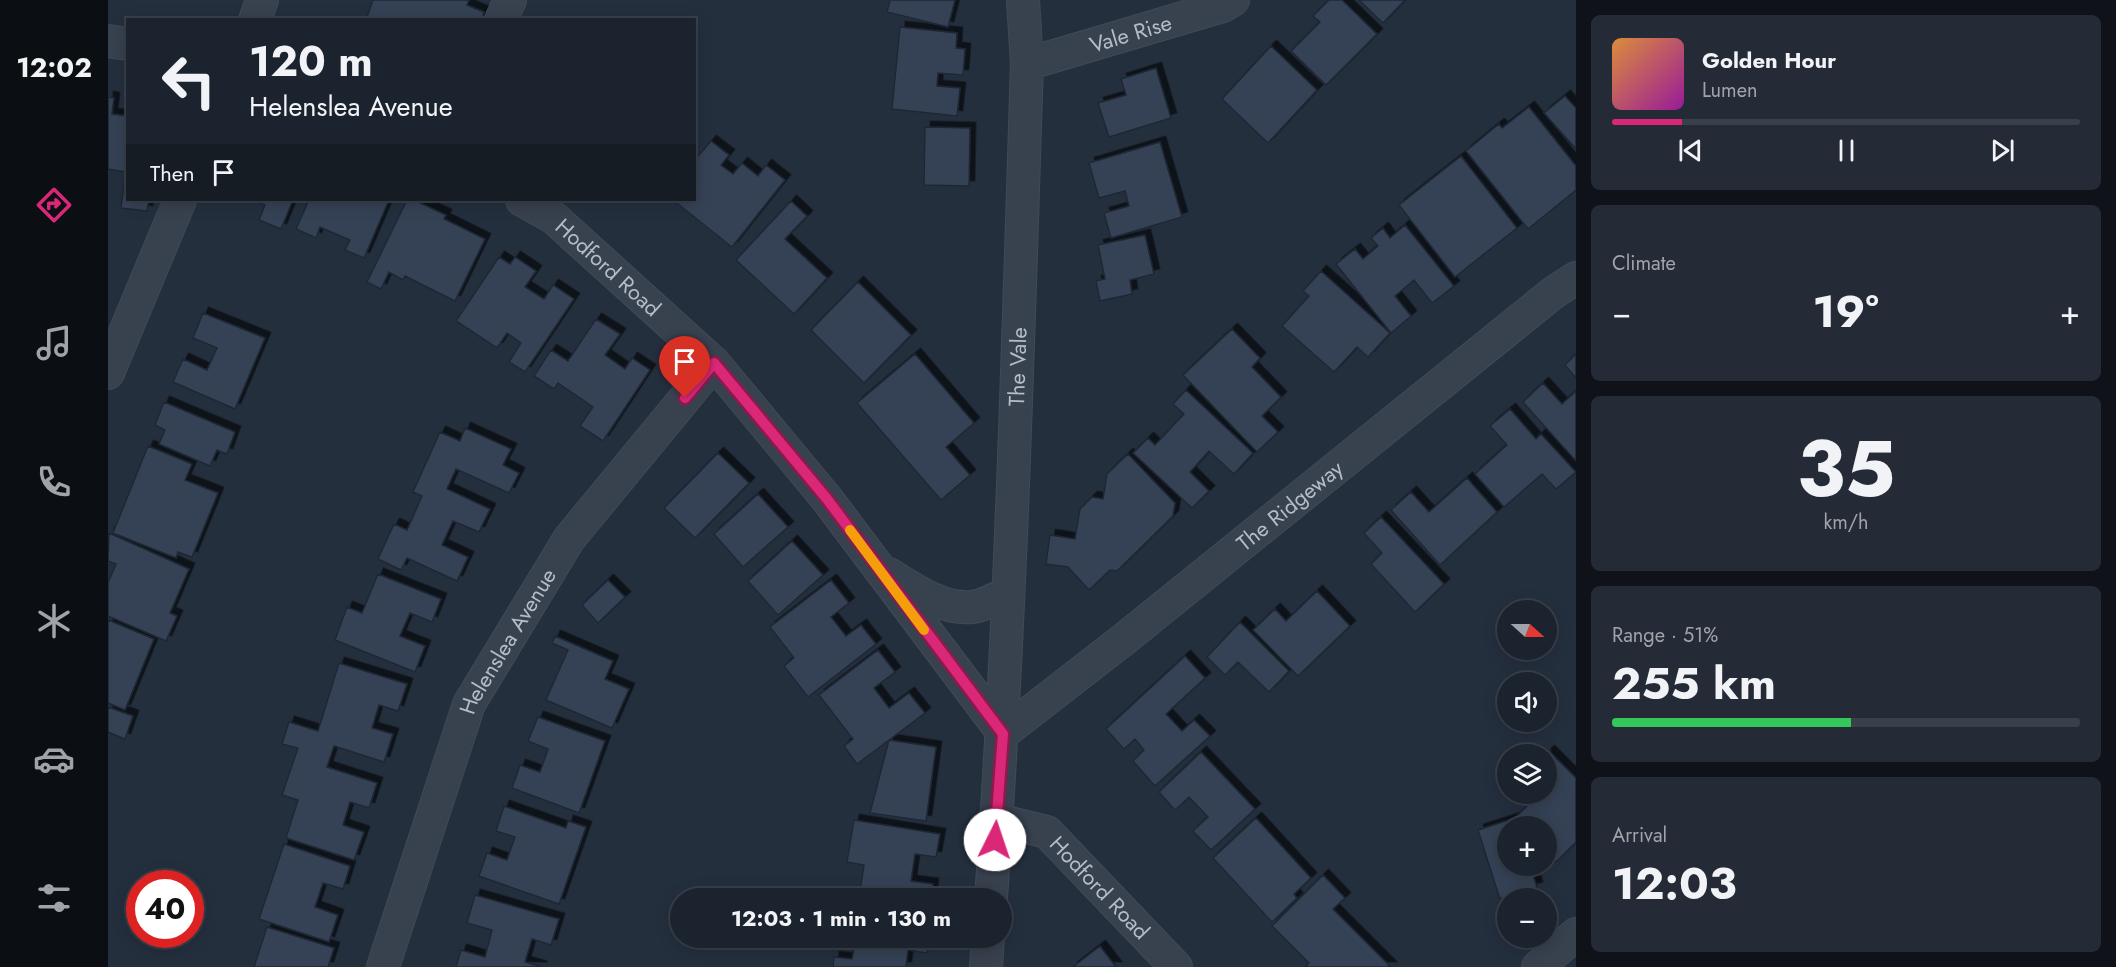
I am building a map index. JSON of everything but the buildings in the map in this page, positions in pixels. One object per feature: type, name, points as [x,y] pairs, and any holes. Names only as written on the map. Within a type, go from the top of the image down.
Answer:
[{"type":"street","points":[[256,18],[262,0]]},
{"type":"street","points":[[502,18],[510,0]]},
{"type":"street","name":"The Vale","points":[[1003,734],[1027,64],[1023,0]]},
{"type":"street","name":"Vale Rise","points":[[1027,64],[1223,6],[1233,0]]},
{"type":"street","points":[[108,41],[126,44]]},
{"type":"street","points":[[108,374],[180,201]]},
{"type":"street","name":"Hodford Road","points":[[524,201],[554,218],[714,363],[827,499],[1003,734]]},
{"type":"street","name":"The Ridgeway","points":[[1003,734],[1553,293],[1576,278]]},
{"type":"street","name":"Helenslea Avenue","points":[[383,967],[469,704],[570,539],[714,363]]},
{"type":"street","points":[[878,568],[925,596],[948,604],[972,607],[1007,593]]},
{"type":"street","points":[[992,888],[1003,734]]},
{"type":"street","name":"Hodford Road","points":[[997,820],[1047,832],[1176,967]]},
{"type":"street","points":[[1538,967],[1576,934]]},
{"type":"street","points":[[986,967],[987,948]]},
{"type":"slow traffic","points":[[850,530],[924,630]]},
{"type":"route","points":[[685,398],[714,363],[827,499],[1003,734],[995,840]]}]
